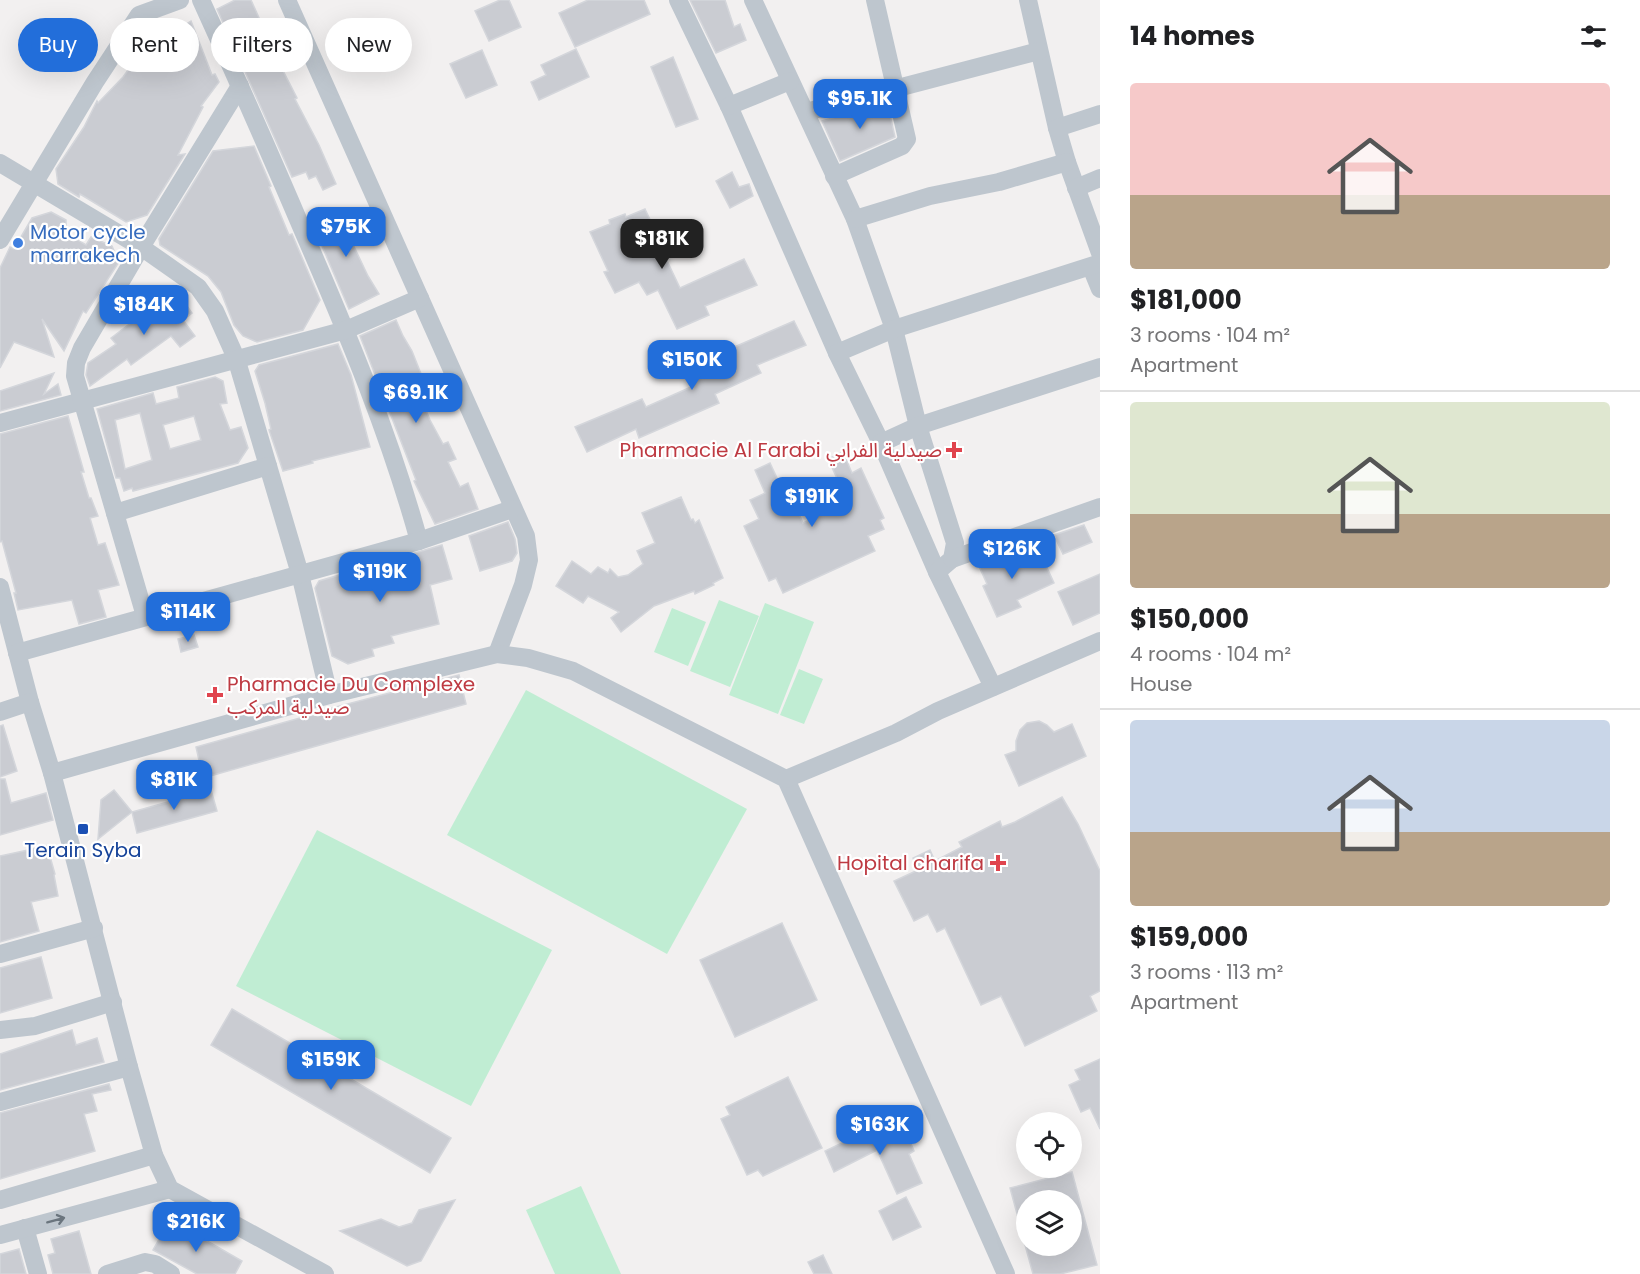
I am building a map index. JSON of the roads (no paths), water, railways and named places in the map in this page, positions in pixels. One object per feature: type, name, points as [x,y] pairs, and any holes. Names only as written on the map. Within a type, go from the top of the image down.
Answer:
[{"type":"street","points":[[0,240],[6,217],[33,182],[138,8],[180,0]]},
{"type":"street","points":[[201,0],[346,330],[403,484],[418,541]]},
{"type":"street","points":[[287,0],[526,536],[529,560],[523,585],[497,654]]},
{"type":"street","points":[[678,0],[729,106],[837,353],[881,443],[937,572],[993,687]]},
{"type":"street","points":[[753,0],[855,219],[894,329],[918,426],[955,543],[952,559]]},
{"type":"street","points":[[834,176],[902,146],[907,139],[875,0]]},
{"type":"street","points":[[1028,0],[1057,128],[1097,261],[1100,290]]},
{"type":"street","points":[[806,112],[1039,51]]},
{"type":"street","points":[[729,106],[790,81]]},
{"type":"street","points":[[145,616],[75,376],[76,363],[82,348],[141,247],[240,86]]},
{"type":"street","points":[[1057,128],[1100,114]]},
{"type":"street","points":[[855,219],[930,196],[999,182],[1067,162]]},
{"type":"street","points":[[0,163],[141,247],[198,287],[215,310],[236,358],[300,574],[329,695]]},
{"type":"street","points":[[1076,188],[1100,178]]},
{"type":"street","points":[[837,353],[894,329],[1097,261]]},
{"type":"street","points":[[0,423],[346,330],[420,298]]},
{"type":"street","points":[[881,443],[918,426],[1100,367]]},
{"type":"street","points":[[115,513],[268,466]]},
{"type":"street","points":[[937,572],[952,559],[1100,507]]},
{"type":"street","points":[[17,653],[418,541],[512,508]]},
{"type":"street","points":[[0,586],[30,702],[52,773],[94,928],[129,1067],[154,1155],[170,1189],[325,1274]]},
{"type":"street","points":[[786,779],[896,733],[993,687],[1100,641]]},
{"type":"street","points":[[52,773],[329,695],[497,654],[528,658],[573,671],[786,779],[1006,1274]]},
{"type":"street","points":[[0,712],[30,702]]},
{"type":"street","points":[[0,954],[94,928]]},
{"type":"street","points":[[0,1030],[35,1026],[113,1002]]},
{"type":"street","points":[[0,1102],[129,1067]]},
{"type":"street","points":[[0,1200],[154,1155]]},
{"type":"street","points":[[0,1235],[170,1189]]},
{"type":"street","points":[[25,1228],[38,1274]]},
{"type":"street","points":[[106,1274],[145,1262],[155,1264],[171,1274]]},
{"type":"place","name":"Motor cycle marrakech","points":[[18,243]]},
{"type":"place","name":"Pharmacie Al Farabi صيدلية الفرابي","points":[[954,450]]},
{"type":"place","name":"Pharmacie Du Complexe صيدلية المركب","points":[[215,695]]},
{"type":"place","name":"Terain Syba","points":[[83,829]]},
{"type":"place","name":"Hopital charifa","points":[[998,863]]}]
